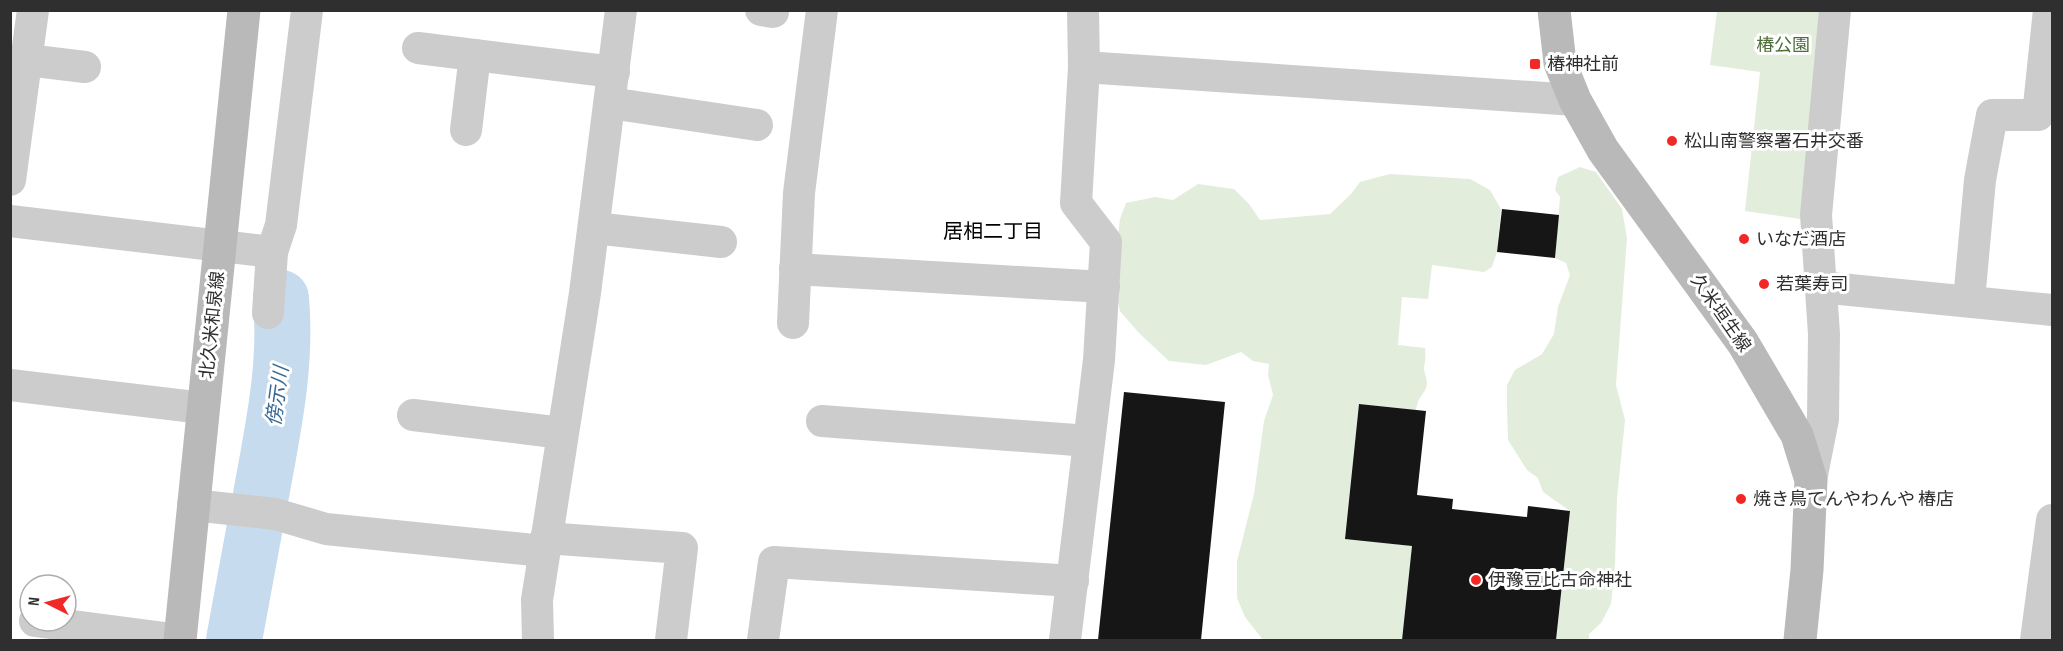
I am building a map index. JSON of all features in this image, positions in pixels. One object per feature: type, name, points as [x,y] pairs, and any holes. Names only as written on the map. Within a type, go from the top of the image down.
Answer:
[{"type":"main road","name":"北久米和泉線","points":[[180,640],[244,10]]},
{"type":"main road","name":"久米垣生線","points":[[1554,10],[1560,63],[1575,99],[1604,150],[1743,343],[1797,435],[1811,480],[1807,570],[1800,640]]},
{"type":"street","points":[[10,180],[33,10]]},
{"type":"street","points":[[268,313],[272,252],[281,225],[307,10]]},
{"type":"street","points":[[538,640],[537,600],[585,293],[621,10]]},
{"type":"street","points":[[793,323],[799,193],[822,10]]},
{"type":"street","points":[[1065,640],[1100,360],[1106,243],[1076,203],[1084,67],[1083,10]]},
{"type":"street","points":[[1811,480],[1823,419],[1824,334],[1816,215],[1835,10]]},
{"type":"street","points":[[1969,300],[1980,180],[1992,115],[2045,116],[2049,10]]},
{"type":"street","points":[[418,48],[614,72]]},
{"type":"street","points":[[466,130],[475,55]]},
{"type":"street","points":[[27,60],[85,67]]},
{"type":"street","points":[[1084,67],[1575,99]]},
{"type":"street","points":[[610,103],[757,125]]},
{"type":"street","points":[[10,221],[220,244],[272,252]]},
{"type":"street","points":[[594,228],[721,242]]},
{"type":"street","points":[[795,269],[1104,287]]},
{"type":"street","points":[[1820,287],[2052,310]]},
{"type":"street","points":[[10,385],[203,408]]},
{"type":"street","points":[[413,415],[562,433]]},
{"type":"street","points":[[822,421],[1089,441]]},
{"type":"street","points":[[193,505],[275,514],[326,529],[545,544],[682,548],[671,640]]},
{"type":"street","points":[[2036,640],[2052,520]]},
{"type":"street","points":[[763,640],[774,561],[1073,581]]},
{"type":"street","points":[[78,627],[180,640]]},
{"type":"green space","name":"椿公園","points":[[1717,11],[1822,11],[1800,219],[1745,211],[1760,72],[1710,65]]},
{"type":"green space","points":[[1580,167],[1596,172],[1622,209],[1627,238],[1616,385],[1625,420],[1617,499],[1611,604],[1601,623],[1589,634],[1589,640],[1556,640],[1570,511],[1543,492],[1538,478],[1527,470],[1508,440],[1507,385],[1515,370],[1542,354],[1554,334],[1558,307],[1570,275],[1566,263],[1555,258],[1560,197],[1555,190],[1558,177]]},
{"type":"green space","points":[[1390,174],[1470,179],[1490,190],[1501,209],[1497,252],[1492,267],[1484,272],[1432,265],[1428,299],[1402,297],[1398,345],[1425,348],[1424,368],[1427,385],[1416,410],[1359,404],[1345,538],[1412,546],[1402,640],[1263,640],[1245,617],[1237,598],[1237,561],[1254,494],[1264,421],[1273,395],[1268,375],[1269,364],[1253,361],[1241,352],[1206,365],[1169,361],[1139,333],[1120,311],[1113,278],[1120,219],[1126,203],[1155,197],[1173,200],[1198,184],[1234,189],[1249,204],[1260,220],[1330,214],[1360,182]]},
{"type":"building","points":[[1502,209],[1559,215],[1555,258],[1497,252]]},
{"type":"building","points":[[1124,392],[1225,402],[1201,640],[1098,640]]},
{"type":"building","points":[[1359,404],[1426,411],[1417,495],[1453,499],[1452,509],[1527,517],[1528,506],[1570,511],[1556,640],[1402,640],[1412,546],[1345,539]]},
{"type":"waterway","name":"傍示川","points":[[261,495],[280,373],[281,298]]},
{"type":"waterway","name":"傍示川","points":[[234,640],[255,526]]},
{"type":"place","name":"椿神社前","points":[[1535,64]]},
{"type":"place","name":"松山南警察署石井交番","points":[[1672,141]]},
{"type":"place","name":"いなだ酒店","points":[[1744,239]]},
{"type":"place","name":"若葉寿司","points":[[1764,284]]},
{"type":"place","name":"焼き鳥てんやわんや 椿店","points":[[1741,499]]},
{"type":"place","name":"伊豫豆比古命神社","points":[[1476,580]]},
{"type":"district","name":"居相二丁目","points":[[993,231]]}]
